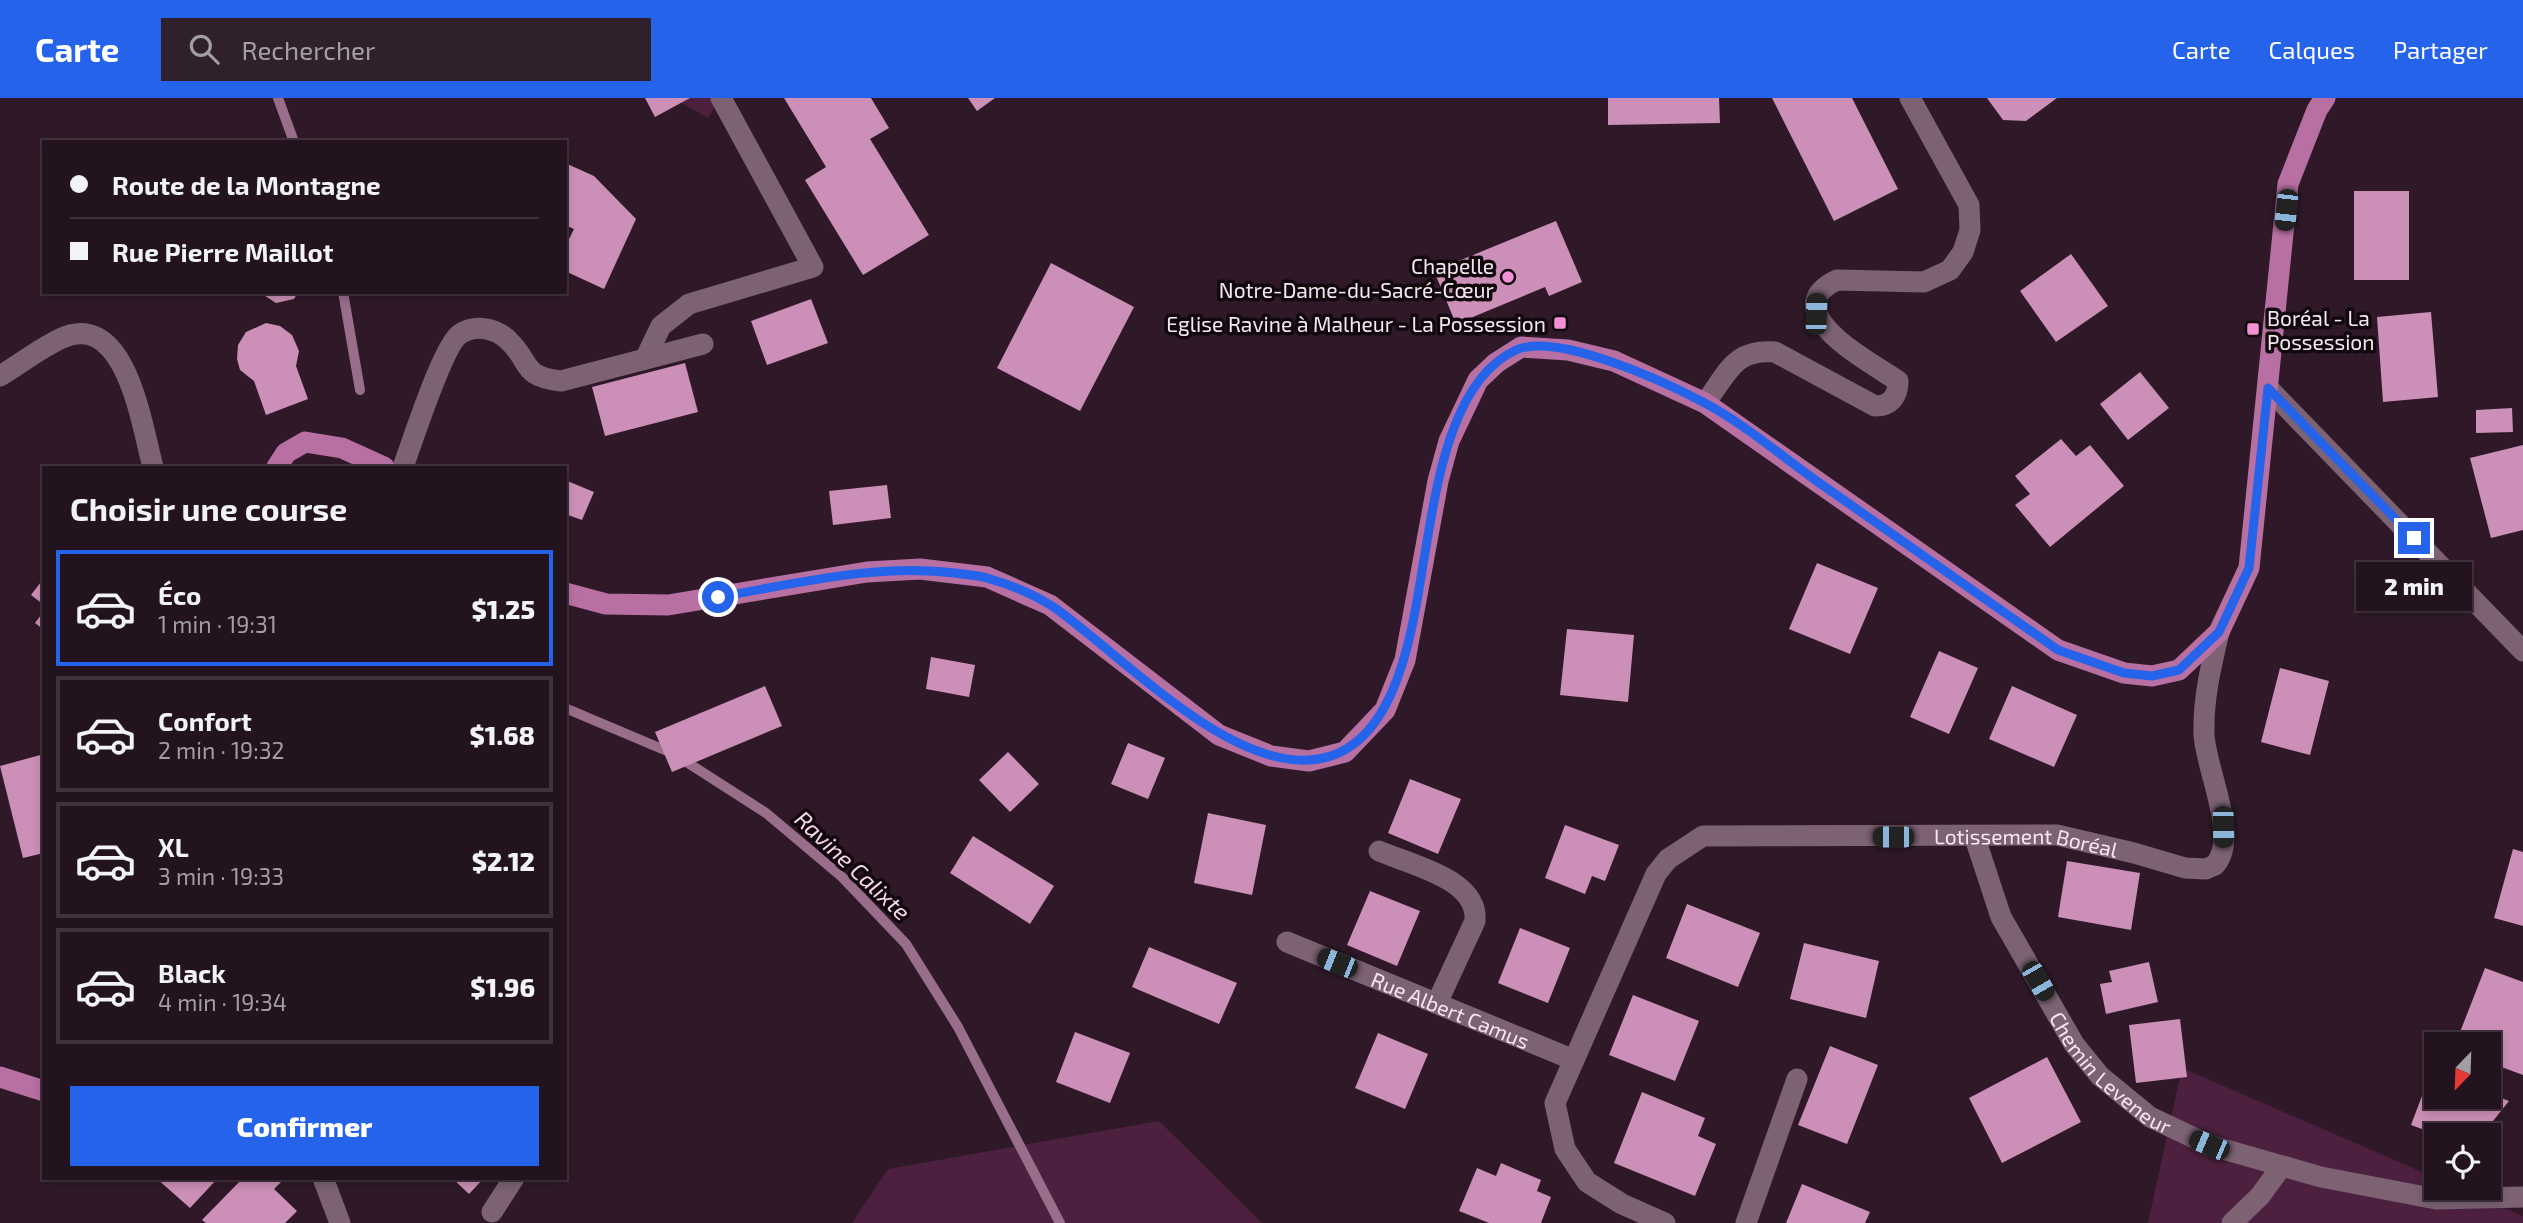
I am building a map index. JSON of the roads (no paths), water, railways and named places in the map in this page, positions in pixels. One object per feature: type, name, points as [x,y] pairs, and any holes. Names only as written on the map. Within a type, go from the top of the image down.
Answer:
[{"type":"main road","points":[[567,594],[606,604],[668,605],[867,572],[920,569],[987,577],[1050,605],[1219,736],[1271,755],[1308,761],[1345,752],[1385,710],[1405,660],[1438,481],[1449,441],[1478,380],[1496,363],[1521,348],[1568,350],[1614,361],[1705,403],[2058,650],[2124,673],[2152,676],[2179,670],[2219,632],[2249,568],[2288,184],[2317,110],[2326,98]]},
{"type":"main road","points":[[278,466],[286,453],[305,442],[342,448],[382,466]]},
{"type":"main road","points":[[0,1077],[42,1090]]},
{"type":"street","points":[[645,359],[661,327],[689,304],[813,267],[721,98]]},
{"type":"street","points":[[1705,403],[1741,356],[1758,351],[1775,352],[1875,407],[1888,405],[1894,399],[1898,381],[1824,329],[1816,314],[1817,298],[1826,285],[1837,280],[1924,282],[1950,270],[1963,252],[1970,230],[1969,205],[1910,98]]},
{"type":"street","points":[[403,466],[446,353],[458,335],[476,327],[496,332],[510,342],[527,369],[543,379],[561,381],[703,344]]},
{"type":"street","points":[[0,376],[62,338],[90,335],[110,347],[125,368],[152,466]]},
{"type":"street","points":[[2268,388],[2523,651]]},
{"type":"street","name":"Lotissement Boréal","points":[[1665,1223],[1622,1204],[1587,1182],[1565,1149],[1555,1103],[1656,874],[1668,859],[1703,836],[1975,838],[2057,835],[2185,868],[2206,869],[2215,865],[2224,845],[2223,827],[2204,736],[2207,684],[2219,632]]},
{"type":"street","name":"Chemin Leveneur","points":[[1975,838],[2001,917],[2074,1044],[2101,1076],[2150,1117],[2209,1145],[2321,1177],[2436,1199],[2523,1197]]},
{"type":"street","points":[[1379,851],[1460,886],[1472,897],[1476,909],[1475,921],[1437,1003]]},
{"type":"street","name":"Rue Albert Camus","points":[[1287,943],[1574,1060]]},
{"type":"street","points":[[1746,1223],[1797,1079]]},
{"type":"street","points":[[2232,1223],[2260,1196],[2282,1166]]},
{"type":"street","points":[[324,1180],[340,1223]]},
{"type":"street","points":[[492,1212],[513,1180]]},
{"type":"waterway","name":"Ravine Calixte","points":[[278,98],[293,140]]},
{"type":"waterway","name":"Ravine Calixte","points":[[343,294],[360,390]]},
{"type":"waterway","name":"Ravine Calixte","points":[[567,709],[674,754],[766,813],[842,877],[906,944],[958,1027],[1060,1223]]},
{"type":"place","name":"Chapelle Notre-Dame-du-Sacré-Cœur","points":[[1508,277]]},
{"type":"place","name":"Eglise Ravine à Malheur - La Possession","points":[[1560,323]]},
{"type":"place","name":"Boréal - La Possession","points":[[2253,329]]}]
